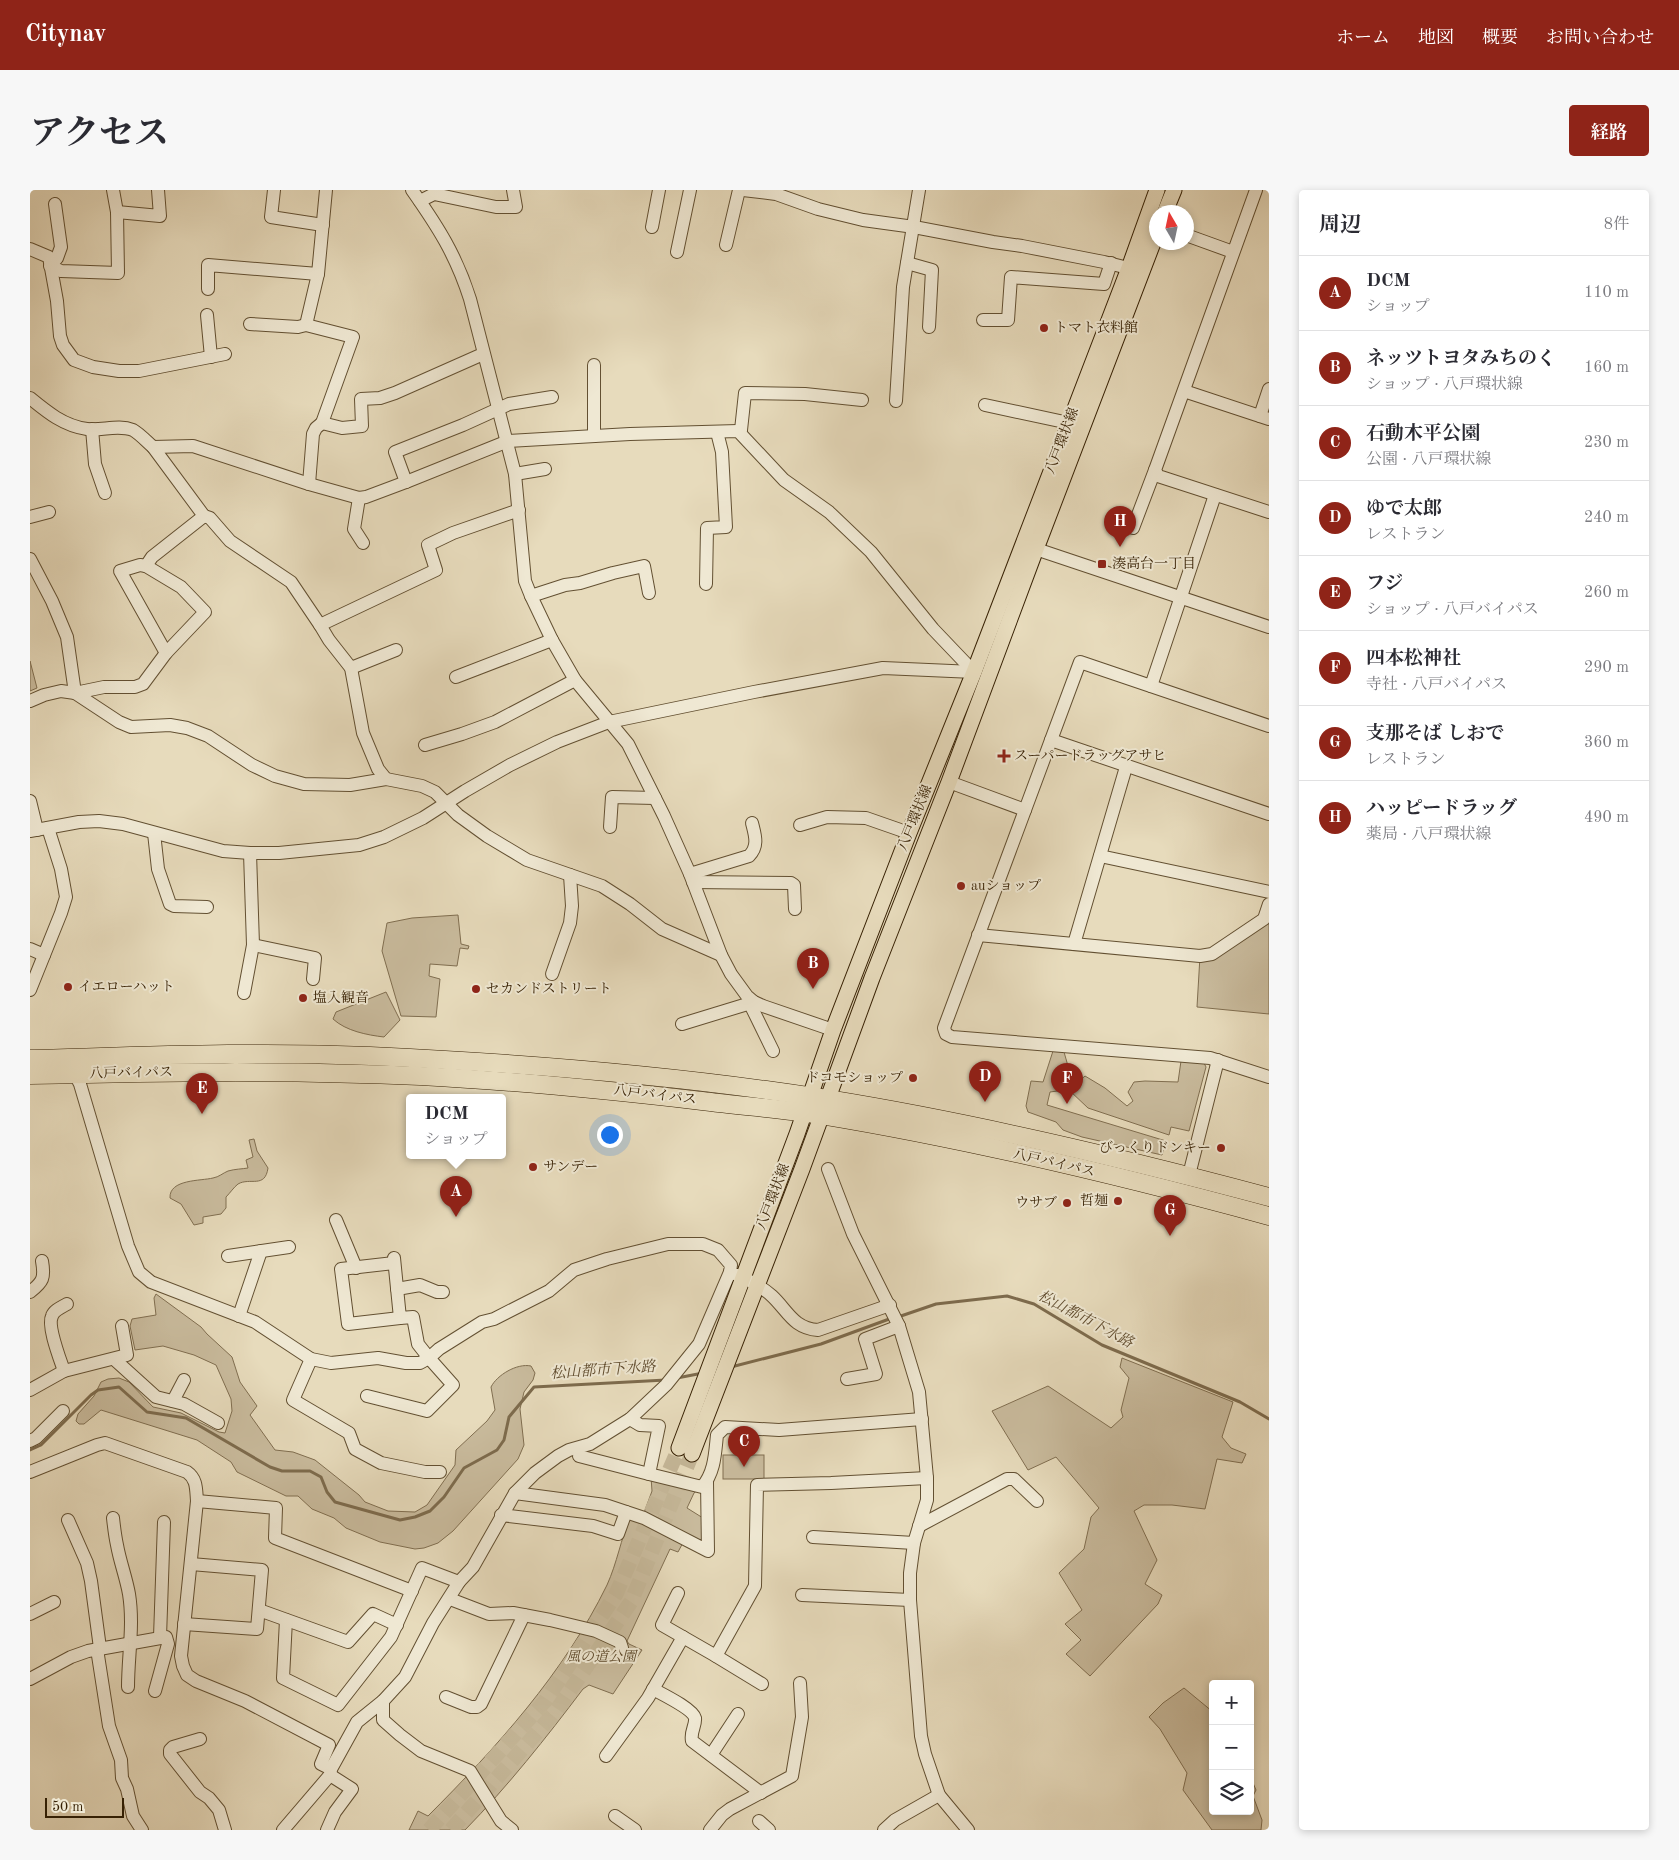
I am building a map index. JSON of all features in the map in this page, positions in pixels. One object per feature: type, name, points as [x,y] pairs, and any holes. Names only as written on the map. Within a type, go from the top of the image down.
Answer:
[{"type":"highway","name":"八戸バイパス","points":[[39,1059],[272,1055],[365,1056],[446,1060],[627,1074],[806,1105]]},
{"type":"highway","name":"八戸バイパス","points":[[30,1075],[285,1072],[418,1076],[806,1105],[997,1132],[1189,1176],[1269,1197]]},
{"type":"highway","name":"八戸バイパス","points":[[824,1107],[949,1139],[1178,1192],[1269,1216]]},
{"type":"main road","name":"八戸環状線","points":[[686,1451],[743,1278],[833,1030],[974,672],[1029,546],[1136,270],[1157,190]]},
{"type":"main road","points":[[1168,205],[1174,190]]},
{"type":"main road","name":"八戸環状線","points":[[743,1278],[824,1107],[872,978],[949,782],[1069,423],[1136,270],[1149,247]]},
{"type":"street","points":[[50,266],[61,271],[118,274],[117,212],[113,190]]},
{"type":"street","points":[[117,212],[160,216],[158,190]]},
{"type":"street","points":[[274,190],[271,217],[323,225]]},
{"type":"street","points":[[306,325],[318,274],[326,190]]},
{"type":"street","points":[[412,190],[445,239],[463,277],[515,474],[525,581],[531,596],[552,640],[576,680],[628,744],[692,878],[721,955],[731,974],[752,1003],[773,1051]]},
{"type":"street","points":[[420,201],[440,193],[496,207],[516,208],[513,190]]},
{"type":"street","points":[[652,227],[659,190]]},
{"type":"street","points":[[677,252],[690,190]]},
{"type":"street","points":[[726,245],[741,190],[776,194],[818,209],[863,220],[914,227],[1111,263],[1136,270]]},
{"type":"street","points":[[896,401],[903,287],[919,190]]},
{"type":"street","points":[[1133,528],[1256,190]]},
{"type":"street","points":[[50,266],[61,248],[55,204]]},
{"type":"street","points":[[1194,237],[1233,252]]},
{"type":"street","points":[[30,249],[49,257],[57,302],[60,336],[74,360],[93,367],[139,370],[225,354]]},
{"type":"street","points":[[907,263],[932,270],[929,327]]},
{"type":"street","points":[[984,320],[1008,320],[1011,277],[1104,284],[1111,263]]},
{"type":"street","points":[[208,289],[208,265],[318,274]]},
{"type":"street","points":[[207,316],[211,357]]},
{"type":"street","points":[[250,324],[298,327],[306,325],[353,337],[322,423],[313,434],[309,484]]},
{"type":"street","points":[[322,423],[342,428],[362,426],[361,399],[380,398],[395,393],[483,354]]},
{"type":"street","points":[[594,365],[594,436]]},
{"type":"street","points":[[1184,391],[1264,417],[1269,389]]},
{"type":"street","points":[[153,448],[193,446],[309,484],[359,498],[406,482],[508,442],[594,436],[738,431],[741,430],[745,393],[805,394],[862,400]]},
{"type":"street","points":[[406,482],[395,452],[463,425],[509,404],[552,397]]},
{"type":"street","points":[[30,398],[52,416],[73,426],[92,429],[125,428],[134,431],[153,448],[204,516],[210,518],[230,541],[291,582],[329,640],[351,668],[362,732],[378,769],[386,779]]},
{"type":"street","points":[[985,405],[1069,423]]},
{"type":"street","points":[[92,429],[95,464],[105,494]]},
{"type":"street","points":[[738,431],[784,480],[829,512],[871,552],[933,629],[974,672]]},
{"type":"street","points":[[706,584],[707,528],[726,527],[722,452],[717,432]]},
{"type":"street","points":[[515,474],[545,469]]},
{"type":"street","points":[[1155,470],[1158,476],[1269,512]]},
{"type":"street","points":[[1151,686],[1215,495]]},
{"type":"street","points":[[359,498],[354,529],[363,544]]},
{"type":"street","points":[[320,625],[436,570],[428,545],[453,533],[519,510]]},
{"type":"street","points":[[30,517],[49,512]]},
{"type":"street","points":[[146,566],[152,557],[204,516]]},
{"type":"street","points":[[1029,546],[1269,627]]},
{"type":"street","points":[[30,560],[52,601],[66,637],[75,692],[119,722],[131,727],[170,725],[187,728],[208,736],[252,765],[275,776],[304,784],[350,785],[386,779],[422,786],[435,792],[458,814],[487,836],[527,860],[602,886],[630,904],[662,929],[721,955]]},
{"type":"street","points":[[30,701],[61,691],[75,692],[104,686],[136,688],[143,684],[166,653],[205,612],[180,587],[146,566],[140,565],[120,571],[166,653]]},
{"type":"street","points":[[531,596],[565,585],[580,583],[644,566],[649,593]]},
{"type":"street","points":[[456,677],[552,640]]},
{"type":"street","points":[[351,668],[396,650]]},
{"type":"street","points":[[1269,726],[1080,662],[944,1028],[946,1034],[952,1037],[1210,1058],[1269,1077]]},
{"type":"street","points":[[38,830],[79,822],[123,824],[223,851],[250,853],[279,853],[359,844],[384,837],[423,818],[448,804],[465,791],[518,761],[557,742],[609,722],[883,668],[974,672]]},
{"type":"street","points":[[425,745],[494,722],[576,680]]},
{"type":"street","points":[[1051,740],[1269,814]]},
{"type":"street","points":[[1074,944],[1126,766]]},
{"type":"street","points":[[949,782],[1025,810]]},
{"type":"street","points":[[610,827],[612,797],[655,798]]},
{"type":"street","points":[[30,801],[38,830],[61,869],[66,897],[30,990]]},
{"type":"street","points":[[800,825],[827,817],[866,818],[909,833]]},
{"type":"street","points":[[692,878],[749,856],[754,851],[756,845],[752,823]]},
{"type":"street","points":[[154,833],[158,869],[170,904],[174,906],[207,906]]},
{"type":"street","points":[[244,993],[254,945],[250,853]]},
{"type":"street","points":[[1100,856],[1269,892]]},
{"type":"street","points":[[552,974],[570,923],[572,906],[570,875]]},
{"type":"street","points":[[692,878],[791,883],[794,885],[794,909]]},
{"type":"street","points":[[978,935],[1200,956],[1212,954],[1264,918],[1269,904]]},
{"type":"street","points":[[254,945],[315,958],[313,979]]},
{"type":"street","points":[[30,949],[44,955]]},
{"type":"street","points":[[682,1024],[752,1003],[833,1030]]},
{"type":"street","points":[[39,1059],[67,1066],[75,1074],[128,1246],[139,1272],[151,1282],[255,1322],[311,1359],[331,1364],[378,1358],[406,1363],[420,1363],[482,1322],[494,1319],[548,1291],[574,1270],[607,1259],[668,1244],[703,1244],[718,1250],[743,1278],[771,1295],[797,1324],[808,1329],[818,1330],[890,1305]]},
{"type":"street","points":[[1189,1176],[1218,1060]]},
{"type":"street","points":[[828,1169],[854,1234],[899,1326],[918,1392],[927,1478],[927,1500],[914,1543],[910,1573],[910,1600],[921,1736],[924,1754],[939,1795],[968,1830]]},
{"type":"street","points":[[336,1220],[356,1268]]},
{"type":"street","points":[[228,1256],[289,1247]]},
{"type":"street","points":[[239,1316],[262,1251]]},
{"type":"street","points":[[367,1396],[427,1411],[453,1385],[418,1344],[414,1317],[348,1324],[341,1269],[356,1268],[394,1260],[400,1318]]},
{"type":"street","points":[[30,1292],[41,1284],[43,1279],[42,1261]]},
{"type":"street","points":[[284,1830],[331,1772],[357,1722],[383,1700],[405,1677],[433,1623],[459,1582],[473,1567],[515,1493],[535,1473],[558,1456],[569,1450],[590,1444],[630,1419],[666,1385],[698,1344],[743,1278]]},
{"type":"street","points":[[397,1289],[420,1285],[436,1292],[443,1292]]},
{"type":"street","points":[[64,1371],[51,1325],[52,1316],[57,1309],[67,1304]]},
{"type":"street","points":[[30,1390],[64,1371],[127,1355],[122,1326]]},
{"type":"street","points":[[847,1379],[876,1374],[865,1339],[899,1326]]},
{"type":"street","points":[[114,1358],[156,1397],[184,1404],[218,1423]]},
{"type":"street","points":[[311,1359],[293,1400],[348,1433],[355,1449],[381,1463],[424,1472],[440,1472]]},
{"type":"street","points":[[173,1402],[184,1380]]},
{"type":"street","points":[[30,1441],[36,1438],[63,1411]]},
{"type":"street","points":[[630,1419],[640,1424],[659,1426],[649,1474]]},
{"type":"street","points":[[579,1456],[702,1487],[707,1482],[714,1466],[717,1434],[725,1428],[779,1430],[922,1419]]},
{"type":"street","points":[[30,1472],[97,1444],[105,1443],[187,1472],[193,1476],[196,1484],[197,1500],[181,1656],[182,1666],[187,1675],[196,1681],[245,1701],[329,1745],[321,1764],[352,1789],[335,1812],[327,1830]]},
{"type":"street","points":[[716,1656],[755,1586],[758,1485],[831,1484],[927,1478]]},
{"type":"street","points":[[919,1526],[1007,1479],[1014,1479],[1037,1501]]},
{"type":"street","points":[[515,1493],[605,1505],[644,1518],[708,1551],[707,1482]]},
{"type":"street","points":[[197,1500],[276,1508],[275,1538],[412,1591]]},
{"type":"street","points":[[501,1516],[594,1526],[618,1534],[626,1512]]},
{"type":"street","points":[[113,1518],[116,1545],[129,1594],[131,1642],[128,1663],[128,1687]]},
{"type":"street","points":[[68,1520],[86,1563],[91,1581],[109,1726],[121,1760],[122,1778],[127,1789],[133,1816],[142,1830]]},
{"type":"street","points":[[160,1637],[164,1522]]},
{"type":"street","points":[[813,1537],[914,1543]]},
{"type":"street","points":[[184,1624],[257,1629],[262,1570],[191,1564]]},
{"type":"street","points":[[286,1620],[283,1678],[338,1705],[391,1637],[422,1568],[459,1582]]},
{"type":"street","points":[[678,1593],[662,1625],[762,1684]]},
{"type":"street","points":[[802,1594],[910,1600]]},
{"type":"street","points":[[450,1598],[489,1614],[513,1613],[596,1631],[620,1642],[622,1648]]},
{"type":"street","points":[[30,1614],[54,1602]]},
{"type":"street","points":[[259,1610],[348,1642],[373,1614],[397,1625]]},
{"type":"street","points":[[446,1697],[471,1707],[481,1704],[524,1615]]},
{"type":"street","points":[[30,1679],[71,1657],[131,1642],[166,1637],[168,1644],[156,1691]]},
{"type":"street","points":[[606,1756],[653,1689],[683,1637]]},
{"type":"street","points":[[710,1830],[722,1815],[792,1776],[802,1717],[800,1683]]},
{"type":"street","points":[[653,1689],[692,1712],[695,1720],[691,1732],[692,1741],[761,1793]]},
{"type":"street","points":[[383,1700],[383,1720],[421,1750],[470,1771],[501,1821],[512,1830]]},
{"type":"street","points":[[711,1755],[738,1714]]},
{"type":"street","points":[[200,1739],[173,1747],[170,1750],[170,1754],[200,1792],[209,1798],[219,1810],[225,1830]]},
{"type":"street","points":[[884,1830],[895,1820],[939,1795]]},
{"type":"street","points":[[615,1816],[635,1830]]},
{"type":"street","points":[[759,1821],[770,1830]]},
{"type":"green space","points":[[30,661],[37,688],[30,691]]},
{"type":"green space","points":[[458,915],[461,944],[469,946],[468,949],[460,948],[457,966],[430,964],[429,976],[440,979],[436,1017],[401,1016],[382,951],[387,923],[412,918]]},
{"type":"green space","points":[[1269,920],[1269,1014],[1197,1007],[1200,956]]},
{"type":"green space","points":[[386,992],[400,1020],[384,1037],[364,1034],[344,1027],[333,1019],[336,1012]]},
{"type":"green space","points":[[1053,1051],[1064,1052],[1068,1066],[1065,1090],[1050,1092],[1047,1105],[1166,1141],[1162,1155],[1082,1137],[1063,1130],[1056,1122],[1028,1112],[1026,1106],[1031,1081],[1043,1082]]},
{"type":"green space","points":[[1181,1061],[1204,1063],[1206,1067],[1189,1131],[1171,1127],[1169,1135],[1088,1108],[1069,1090],[1085,1076],[1105,1088],[1127,1106],[1133,1101],[1128,1092],[1134,1082],[1178,1082]]},
{"type":"green space","points":[[254,1139],[257,1151],[268,1168],[264,1178],[238,1184],[226,1197],[226,1208],[221,1214],[203,1217],[203,1223],[194,1225],[181,1204],[170,1198],[171,1192],[180,1184],[217,1177],[236,1169],[248,1168],[246,1160],[253,1157],[249,1140]]},
{"type":"green space","points":[[156,1294],[201,1327],[232,1357],[240,1382],[257,1406],[250,1415],[275,1450],[293,1452],[315,1460],[359,1495],[365,1502],[388,1511],[415,1512],[427,1505],[455,1465],[456,1450],[487,1421],[495,1410],[491,1387],[498,1378],[508,1371],[520,1366],[531,1366],[535,1373],[533,1380],[524,1392],[520,1409],[524,1445],[518,1459],[453,1531],[438,1543],[415,1549],[380,1542],[346,1528],[334,1518],[312,1509],[298,1496],[286,1496],[237,1472],[231,1462],[197,1440],[101,1410],[84,1424],[79,1424],[76,1421],[78,1414],[94,1396],[101,1382],[119,1378],[129,1382],[153,1407],[181,1413],[219,1432],[225,1433],[232,1411],[231,1399],[216,1365],[194,1355],[163,1346],[135,1350],[130,1326],[132,1319],[156,1315],[154,1298]]},
{"type":"green space","points":[[1122,1358],[1233,1402],[1222,1437],[1231,1448],[1246,1454],[1242,1463],[1217,1459],[1205,1509],[1172,1505],[1144,1505],[1134,1511],[1157,1560],[1145,1584],[1162,1595],[1158,1604],[1090,1676],[1066,1654],[1081,1640],[1065,1624],[1082,1610],[1059,1573],[1084,1549],[1091,1517],[1099,1508],[1056,1457],[1028,1470],[992,1411],[1048,1386],[1111,1428],[1123,1417],[1121,1410],[1129,1378],[1120,1367]]},
{"type":"green space","points":[[723,1455],[764,1455],[764,1479],[723,1479]]},
{"type":"green space","name":"風の道公園","points":[[651,1477],[699,1489],[694,1493],[687,1508],[703,1518],[705,1535],[698,1542],[686,1537],[678,1552],[670,1549],[627,1641],[629,1644],[642,1650],[613,1694],[589,1685],[583,1689],[526,1761],[465,1830],[409,1830],[418,1811],[428,1816],[479,1764],[527,1708],[570,1649],[607,1585],[630,1517],[641,1521],[652,1491]]},
{"type":"green space","points":[[1184,1688],[1209,1709],[1209,1815],[1254,1815],[1254,1799],[1262,1820],[1261,1830],[1212,1830],[1183,1790],[1187,1773],[1160,1729],[1149,1717],[1163,1703]]},
{"type":"waterway","name":"松山都市下水路","points":[[898,1317],[936,1304],[1007,1296],[1034,1304],[1102,1345],[1240,1402],[1269,1419]]},
{"type":"waterway","name":"松山都市下水路","points":[[731,1367],[821,1344],[892,1318]]},
{"type":"waterway","name":"松山都市下水路","points":[[677,1378],[703,1373]]},
{"type":"waterway","name":"松山都市下水路","points":[[30,1450],[41,1445],[98,1390],[119,1387],[147,1412],[186,1418],[270,1467],[282,1471],[310,1471],[321,1477],[327,1492],[335,1502],[400,1520],[430,1511],[444,1497],[464,1468],[497,1450],[504,1440],[509,1417],[534,1387],[666,1380]]},
{"type":"tunnel","points":[[429,1830],[545,1701],[616,1594],[679,1448]]},
{"type":"tunnel","points":[[451,1830],[556,1711],[631,1602],[692,1454]]},
{"type":"place","name":"トマト衣料館","points":[[1044,328]]},
{"type":"place","name":"ハッピードラッグ","points":[[1120,547]]},
{"type":"place","name":"湊高台一丁目","points":[[1102,564]]},
{"type":"place","name":"スーパードラッグアサヒ","points":[[1004,756]]},
{"type":"place","name":"auショップ","points":[[961,886]]},
{"type":"place","name":"イエローハット","points":[[68,987]]},
{"type":"place","name":"セカンドストリート","points":[[476,989]]},
{"type":"place","name":"ネッツトヨタみちのく","points":[[813,989]]},
{"type":"place","name":"塩入観音","points":[[303,998]]},
{"type":"place","name":"ドコモショップ","points":[[913,1078]]},
{"type":"place","name":"ゆで太郎","points":[[985,1102]]},
{"type":"place","name":"四本松神社","points":[[1067,1104]]},
{"type":"place","name":"フジ","points":[[202,1114]]},
{"type":"place","name":"びっくりドンキー","points":[[1221,1148]]},
{"type":"place","name":"サンデー","points":[[533,1167]]},
{"type":"place","name":"哲麺","points":[[1118,1201]]},
{"type":"place","name":"ウサブ","points":[[1067,1203]]},
{"type":"place","name":"DCM","points":[[456,1217]]},
{"type":"place","name":"支那そば しおで","points":[[1170,1236]]},
{"type":"place","name":"石動木平公園","points":[[744,1467]]}]
